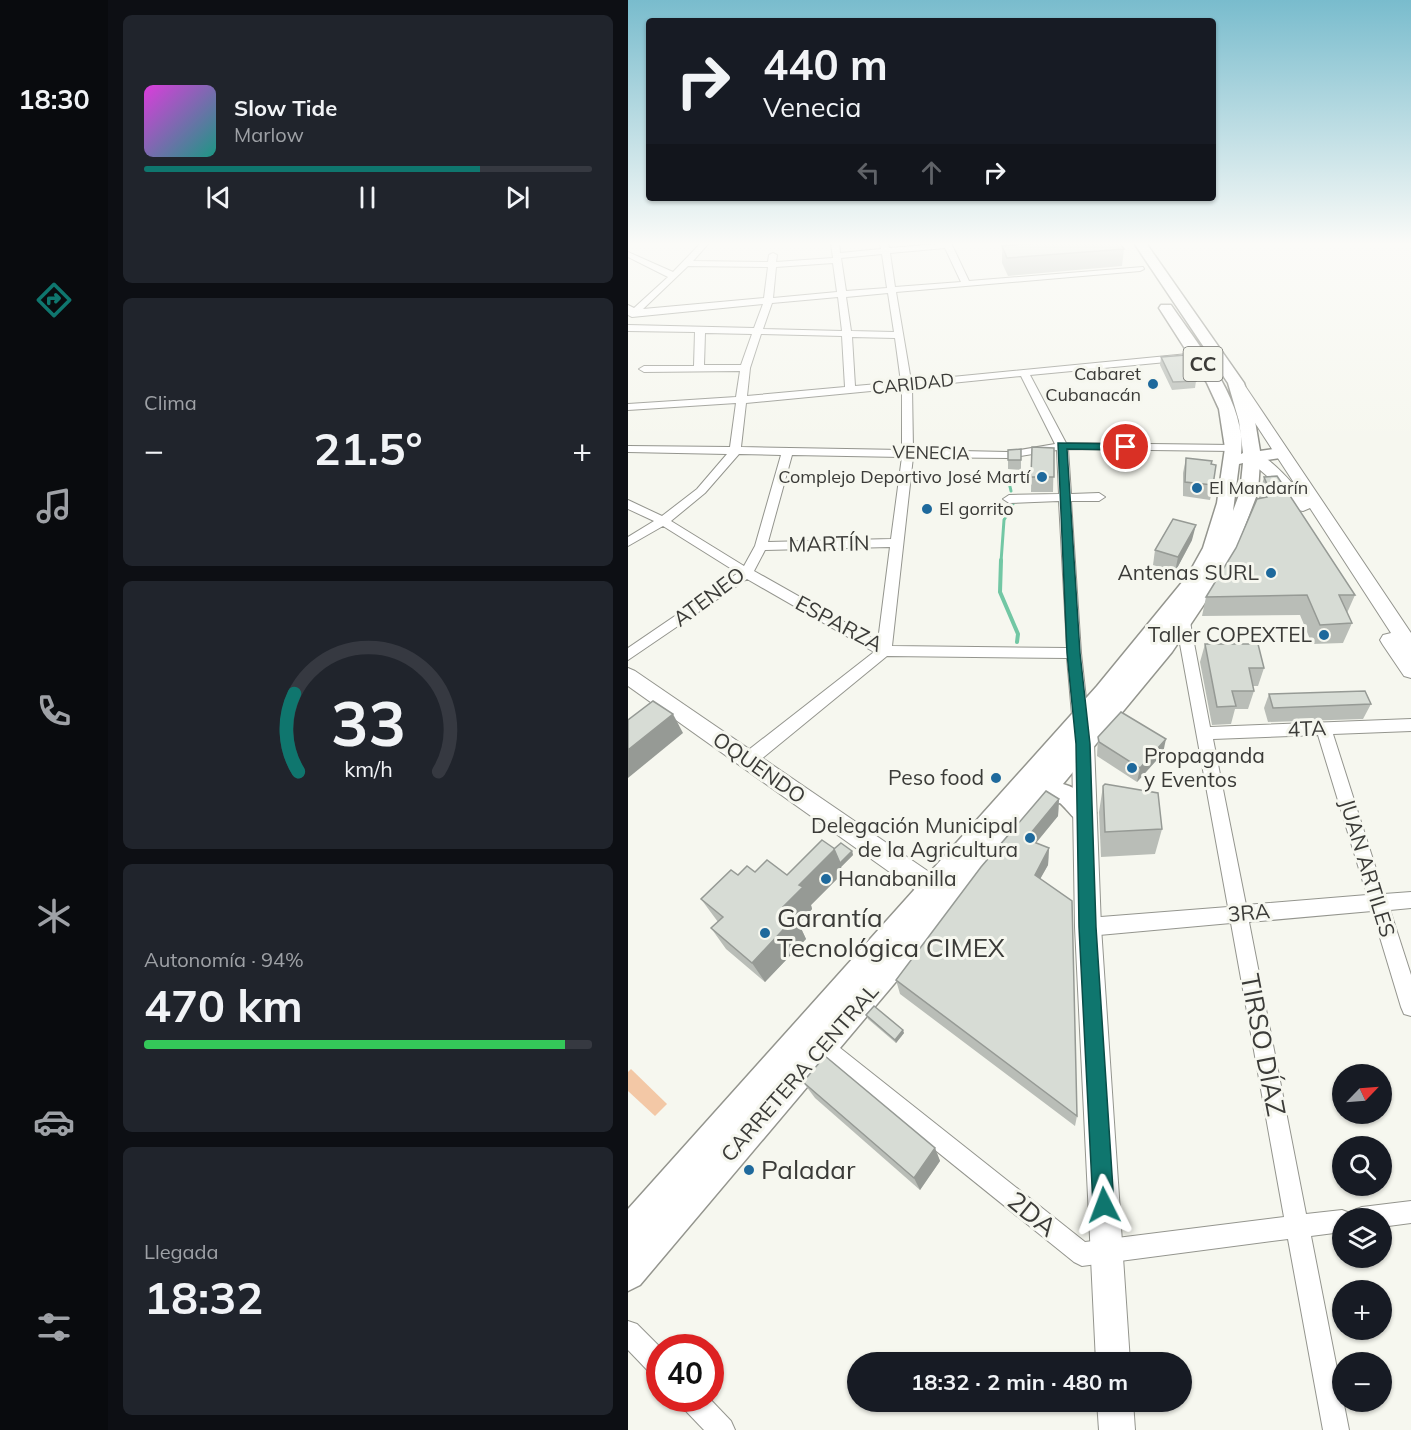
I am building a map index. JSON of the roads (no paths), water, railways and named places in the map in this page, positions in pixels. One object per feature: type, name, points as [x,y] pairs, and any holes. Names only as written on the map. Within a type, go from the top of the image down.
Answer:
[{"type":"main road","name":"CARRETERA CENTRAL","points":[[1167,310],[1215,383],[1227,409],[1240,501]]},
{"type":"main road","name":"CARRETERA CENTRAL","points":[[1157,643],[1183,622],[1212,565],[1240,501],[1252,456],[1236,383],[1187,311]]},
{"type":"main road","points":[[1236,383],[1411,650]]},
{"type":"main road","points":[[1227,409],[1237,441],[1297,497],[1411,671]]},
{"type":"main road","points":[[1232,455],[1282,453]]},
{"type":"main road","points":[[1240,501],[1261,489],[1281,492],[1306,511]]},
{"type":"main road","name":"CARRETERA CENTRAL","points":[[628,1273],[814,1040],[1157,643],[1196,578],[1212,565]]},
{"type":"main road","name":"OQUENDO","points":[[628,676],[940,894]]},
{"type":"main road","points":[[1082,732],[1088,927],[1112,1352]]},
{"type":"main road","points":[[1028,794],[1061,792],[1074,798],[1084,813]]},
{"type":"main road","name":"CARRETERA CENTRAL","points":[[628,1234],[814,1040]]},
{"type":"main road","points":[[1116,1412],[1117,1430]]},
{"type":"street","points":[[630,313],[668,310]]},
{"type":"street","points":[[628,543],[663,521],[701,491],[735,452],[745,368],[765,310]]},
{"type":"street","points":[[844,310],[850,390]]},
{"type":"street","points":[[748,760],[884,651],[908,452],[907,385],[895,310]]},
{"type":"street","points":[[628,328],[900,335]]},
{"type":"street","points":[[699,368],[700,329]]},
{"type":"street","name":"CARIDAD","points":[[628,407],[742,400],[1198,356]]},
{"type":"street","points":[[644,369],[745,368]]},
{"type":"street","points":[[1024,373],[1062,446],[1074,653],[1082,732]]},
{"type":"street","name":"VENECIA","points":[[628,449],[1008,455],[1062,446],[1232,455]]},
{"type":"street","name":"ATENEO","points":[[628,656],[747,573],[761,546],[787,453]]},
{"type":"street","points":[[1009,499],[1099,497]]},
{"type":"street","name":"ESPARZA","points":[[628,504],[663,521],[747,573],[884,651],[1074,653]]},
{"type":"street","name":"MARTÍN","points":[[761,546],[896,543]]},
{"type":"street","name":"TIRSO DÍAZ","points":[[1183,622],[1336,1430]]},
{"type":"street","points":[[1157,643],[1190,660]]},
{"type":"street","points":[[1077,681],[1084,689],[1112,697]]},
{"type":"street","name":"4TA","points":[[1204,733],[1411,725]]},
{"type":"street","name":"JUAN ARTILES","points":[[1324,729],[1411,1007]]},
{"type":"street","name":"3RA","points":[[1088,927],[1411,900]]},
{"type":"street","name":"2DA","points":[[814,1040],[1082,1254],[1332,1222]]},
{"type":"street","points":[[1392,1214],[1411,1212]]},
{"type":"street","points":[[628,1332],[646,1351]]},
{"type":"street","points":[[705,1412],[722,1430]]},
{"type":"waterway","points":[[1008,478],[1011,491]]},
{"type":"waterway","points":[[1001,562],[1004,520],[1013,504]]},
{"type":"waterway","points":[[1001,560],[1000,592],[1018,634],[1017,642]]},
{"type":"place","name":"Cabaret Cubanacán","points":[[1153,384]]},
{"type":"place","name":"Complejo Deportivo José Martí","points":[[1042,477]]},
{"type":"place","name":"El Mandarín","points":[[1197,488]]},
{"type":"place","name":"El gorrito","points":[[927,509]]},
{"type":"place","name":"Antenas SURL","points":[[1271,573]]},
{"type":"place","name":"Taller COPEXTEL","points":[[1324,635]]},
{"type":"place","name":"Propaganda y Eventos","points":[[1132,768]]},
{"type":"place","name":"Peso food","points":[[996,778]]},
{"type":"place","name":"Delegación Municipal de la Agricultura","points":[[1030,838]]},
{"type":"place","name":"Hanabanilla","points":[[826,879]]},
{"type":"place","name":"Garantía Tecnológica CIMEX","points":[[765,933]]},
{"type":"place","name":"Paladar","points":[[749,1170]]}]
